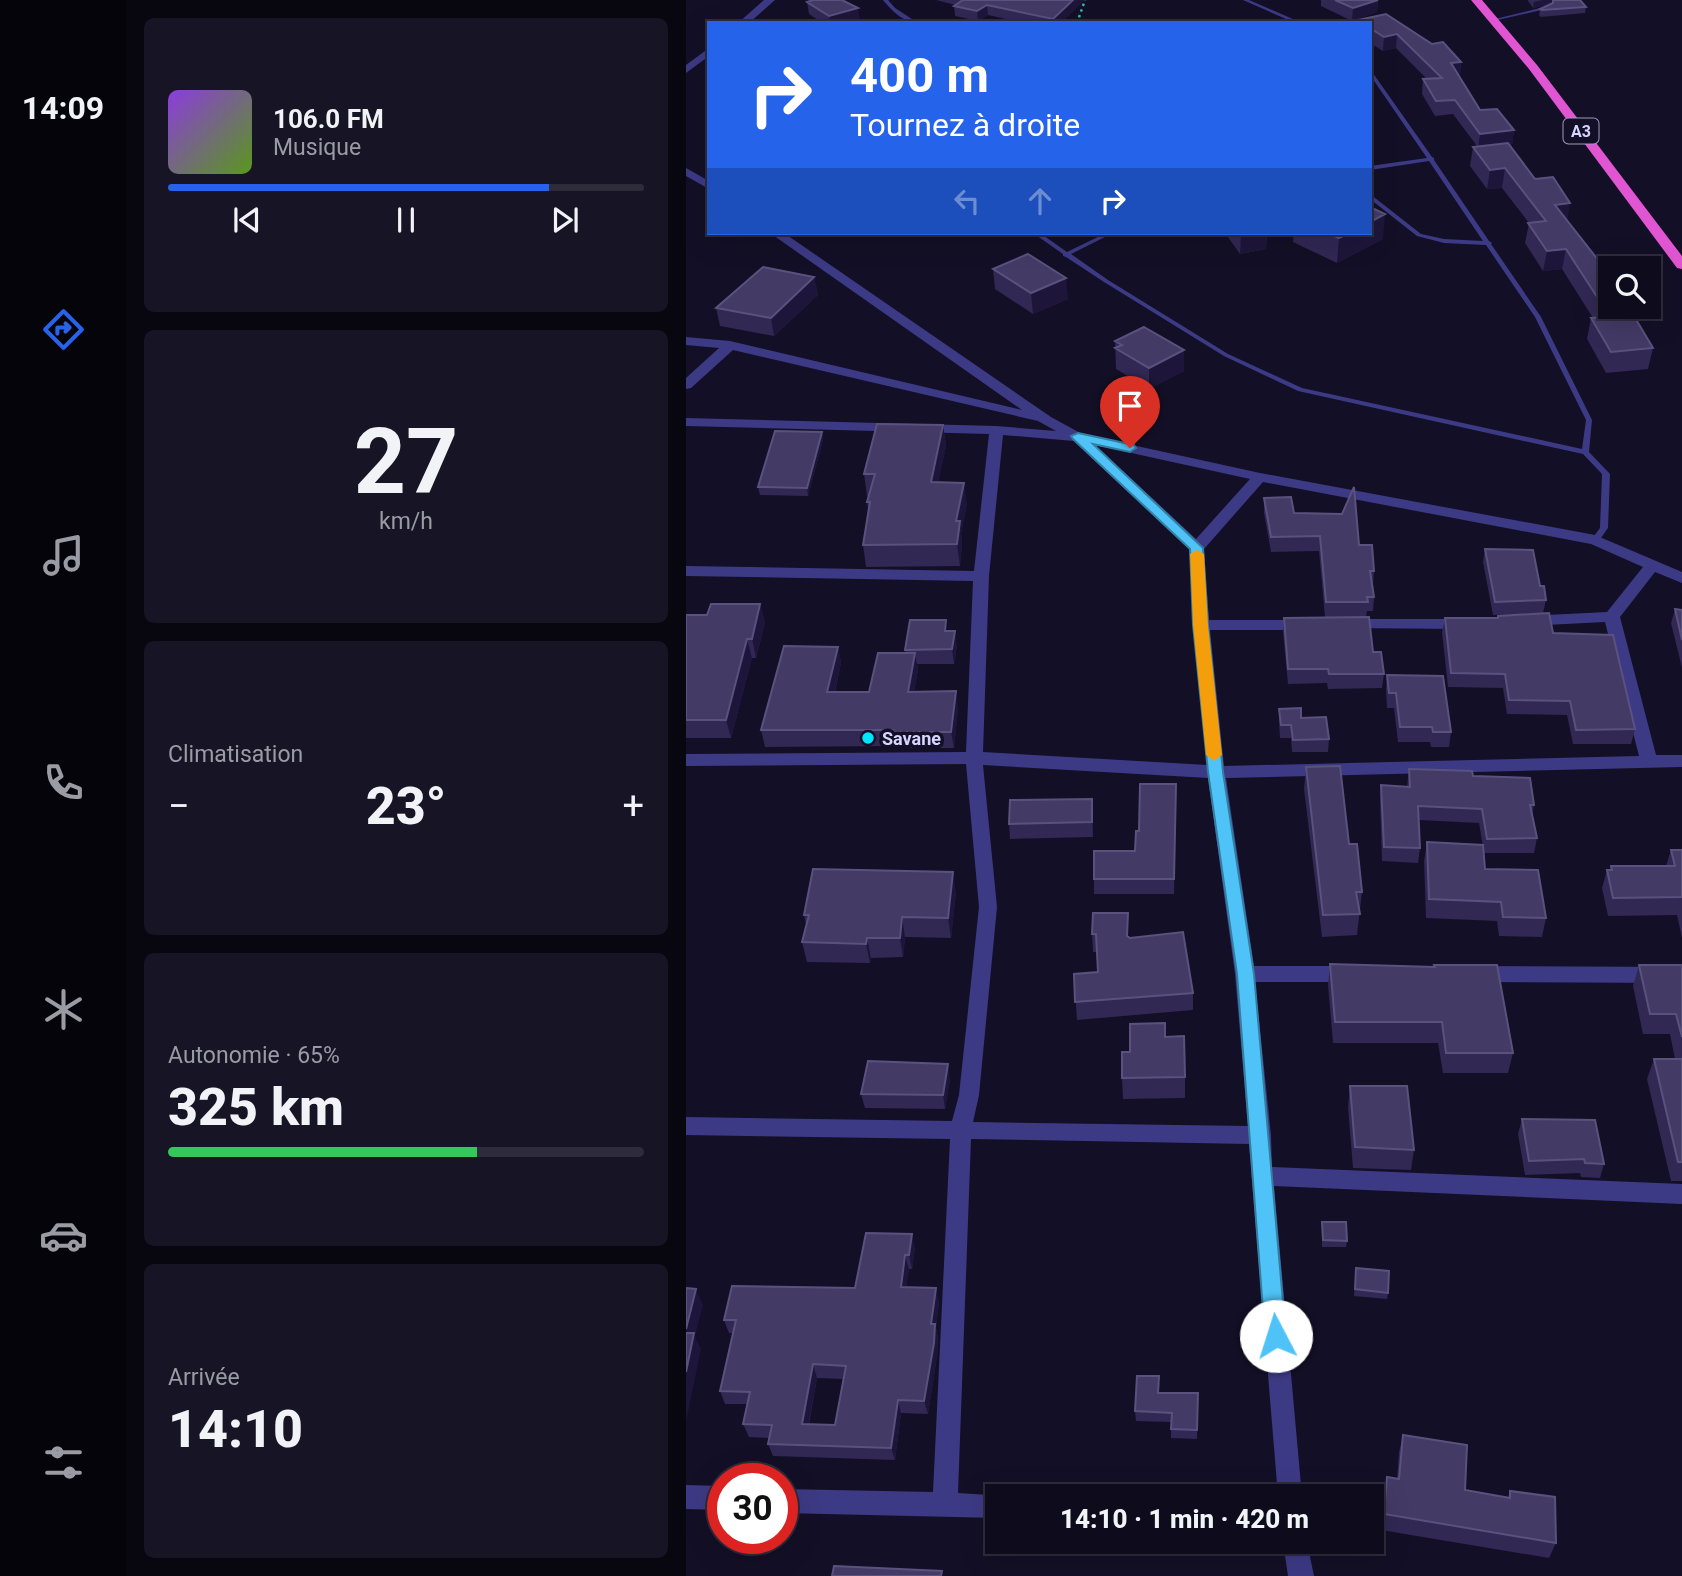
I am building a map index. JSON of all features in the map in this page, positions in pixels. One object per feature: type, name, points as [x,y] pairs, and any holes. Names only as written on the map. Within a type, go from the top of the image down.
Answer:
[{"type":"highway","name":"A3","points":[[1476,0],[1532,67],[1682,265]]},
{"type":"street","points":[[745,21],[771,0]]},
{"type":"street","points":[[686,69],[707,53]]},
{"type":"street","points":[[686,171],[707,185]]},
{"type":"street","points":[[779,235],[1046,420],[1078,436],[1196,548],[1216,772],[1245,974],[1261,1135],[1262,1176],[1289,1484]]},
{"type":"street","points":[[686,341],[729,345],[1046,420]]},
{"type":"street","points":[[686,385],[729,345]]},
{"type":"street","points":[[686,422],[996,430],[1078,436],[1260,477],[1595,540],[1682,578]]},
{"type":"street","points":[[945,1505],[961,1129],[969,1095],[988,907],[974,758],[981,576],[996,430]]},
{"type":"street","points":[[1196,548],[1260,477]]},
{"type":"street","points":[[1509,622],[1612,617],[1652,565]]},
{"type":"street","points":[[686,571],[981,576]]},
{"type":"street","points":[[1612,617],[1648,760]]},
{"type":"street","points":[[1201,625],[1483,623]]},
{"type":"street","points":[[686,760],[974,758],[1216,772],[1682,761]]},
{"type":"street","points":[[1245,974],[1368,974]]},
{"type":"street","points":[[1450,974],[1682,975]]},
{"type":"street","points":[[686,1126],[1261,1135]]},
{"type":"street","points":[[1262,1176],[1682,1194]]},
{"type":"street","points":[[686,1497],[707,1498]]},
{"type":"street","points":[[798,1501],[985,1506]]},
{"type":"street","points":[[1297,1554],[1301,1576]]},
{"type":"lane","points":[[885,0],[893,9],[913,21]]},
{"type":"lane","points":[[1245,0],[1295,21]]},
{"type":"lane","points":[[1493,20],[1539,11],[1549,6]]},
{"type":"lane","points":[[1372,74],[1538,317],[1589,420],[1584,452]]},
{"type":"lane","points":[[1372,168],[1432,159]]},
{"type":"lane","points":[[1372,199],[1419,235],[1444,241],[1489,243]]},
{"type":"lane","points":[[1039,235],[1065,255],[1226,355],[1300,390],[1584,452],[1606,474],[1604,528],[1595,540]]},
{"type":"lane","points":[[1065,255],[1106,235]]},
{"type":"path","points":[[1078,21],[1085,0]]},
{"type":"building","points":[[842,0],[858,8],[829,16],[807,2]]},
{"type":"building","points":[[963,0],[1073,0],[1053,19],[987,5],[977,11],[954,6]]},
{"type":"building","points":[[1335,0],[1378,0],[1353,8]]},
{"type":"building","points":[[1553,0],[1580,0],[1586,7],[1540,9],[1553,3]]},
{"type":"building","points":[[1386,14],[1432,44],[1443,42],[1461,62],[1451,63],[1480,110],[1497,109],[1514,130],[1480,134],[1455,100],[1436,101],[1423,79],[1442,78],[1397,34],[1384,37],[1372,29],[1372,21],[1358,20]]},
{"type":"building","points":[[1508,143],[1535,179],[1553,177],[1570,203],[1555,205],[1598,260],[1598,298],[1566,249],[1547,251],[1528,223],[1546,221],[1505,168],[1490,170],[1473,147]]},
{"type":"building","points":[[1372,208],[1385,214],[1372,221]]},
{"type":"building","points":[[1028,254],[1066,278],[1031,293],[993,269]]},
{"type":"building","points":[[763,267],[814,277],[771,318],[716,308]]},
{"type":"building","points":[[1591,318],[1636,319],[1653,348],[1611,352]]},
{"type":"building","points":[[1144,327],[1184,350],[1149,368],[1115,348],[1122,345],[1115,341]]},
{"type":"building","points":[[877,424],[943,425],[931,482],[964,483],[956,521],[960,521],[957,544],[863,545],[870,502],[867,502],[875,474],[864,474]]},
{"type":"building","points":[[775,431],[822,432],[807,488],[758,487]]},
{"type":"building","points":[[1354,487],[1359,545],[1372,545],[1374,571],[1370,571],[1374,597],[1367,597],[1368,602],[1326,602],[1320,536],[1271,537],[1264,498],[1291,497],[1294,513],[1342,514]]},
{"type":"building","points":[[1485,549],[1533,550],[1540,586],[1544,586],[1546,600],[1495,602]]},
{"type":"building","points":[[711,604],[760,604],[752,639],[747,639],[726,720],[686,720],[686,615],[707,615]]},
{"type":"building","points":[[1675,609],[1682,610],[1682,640]]},
{"type":"building","points":[[1549,613],[1553,633],[1613,635],[1635,729],[1576,730],[1570,701],[1509,700],[1505,674],[1451,673],[1445,618],[1498,618]]},
{"type":"building","points":[[1369,617],[1373,652],[1381,652],[1384,674],[1329,674],[1328,669],[1288,669],[1284,618]]},
{"type":"building","points":[[910,620],[946,620],[945,631],[955,631],[952,649],[905,650]]},
{"type":"building","points":[[784,646],[838,647],[827,692],[869,692],[878,653],[915,653],[908,692],[956,691],[951,732],[761,730]]},
{"type":"building","points":[[1387,675],[1443,676],[1451,732],[1433,732],[1432,727],[1400,727],[1396,693],[1389,693]]},
{"type":"building","points":[[1301,708],[1301,718],[1326,717],[1329,739],[1293,740],[1291,725],[1281,725],[1279,709]]},
{"type":"building","points":[[1340,766],[1349,844],[1357,844],[1362,892],[1356,892],[1360,914],[1323,915],[1306,767]]},
{"type":"building","points":[[1409,769],[1472,771],[1473,776],[1530,778],[1534,805],[1530,805],[1537,838],[1487,839],[1482,809],[1418,806],[1420,848],[1384,847],[1381,785],[1410,787]]},
{"type":"building","points":[[1140,784],[1176,784],[1174,879],[1094,879],[1094,851],[1135,851],[1136,831],[1139,831]]},
{"type":"building","points":[[1092,799],[1092,822],[1009,824],[1010,800]]},
{"type":"building","points":[[1427,842],[1483,845],[1485,869],[1538,870],[1546,918],[1503,917],[1501,902],[1429,899]]},
{"type":"building","points":[[1671,850],[1682,850],[1682,897],[1613,898],[1607,870],[1612,870],[1611,866],[1675,866]]},
{"type":"building","points":[[813,869],[953,872],[948,918],[902,917],[900,938],[867,938],[866,944],[802,942],[809,915],[804,915]]},
{"type":"building","points":[[1093,913],[1128,913],[1127,936],[1130,938],[1183,932],[1193,993],[1075,1002],[1074,974],[1098,972],[1096,934],[1092,934]]},
{"type":"building","points":[[1330,964],[1435,967],[1434,965],[1497,965],[1513,1053],[1446,1053],[1442,1022],[1335,1022]]},
{"type":"building","points":[[1639,965],[1682,965],[1682,1037],[1676,1014],[1650,1014]]},
{"type":"building","points":[[1165,1023],[1165,1037],[1184,1036],[1185,1077],[1122,1078],[1122,1052],[1130,1052],[1130,1024]]},
{"type":"building","points":[[1654,1059],[1682,1059],[1682,1162],[1678,1162]]},
{"type":"building","points":[[868,1061],[948,1064],[943,1095],[861,1094]]},
{"type":"building","points":[[1350,1086],[1407,1086],[1414,1150],[1355,1147]]},
{"type":"building","points":[[1522,1119],[1595,1120],[1604,1164],[1585,1163],[1584,1159],[1529,1161]]},
{"type":"building","points":[[1322,1222],[1346,1222],[1347,1241],[1323,1240]]},
{"type":"building","points":[[866,1233],[912,1234],[909,1255],[905,1255],[901,1287],[936,1288],[931,1324],[935,1324],[934,1343],[924,1401],[898,1400],[891,1448],[768,1444],[772,1425],[743,1424],[750,1392],[720,1391],[736,1320],[724,1320],[732,1286],[855,1288]],"holes":[[[813,1364],[846,1366],[835,1425],[802,1424]]]},
{"type":"building","points":[[1356,1268],[1389,1271],[1388,1293],[1355,1289]]},
{"type":"building","points":[[686,1288],[696,1289],[686,1329]]},
{"type":"building","points":[[686,1333],[694,1333],[686,1372]]},
{"type":"building","points":[[1137,1376],[1159,1376],[1158,1393],[1198,1393],[1197,1430],[1171,1429],[1172,1413],[1135,1411]]},
{"type":"building","points":[[1403,1435],[1467,1445],[1465,1490],[1510,1498],[1510,1491],[1555,1497],[1556,1543],[1384,1514],[1387,1477],[1399,1479]]},
{"type":"building","points":[[834,1566],[942,1571],[941,1576],[832,1576]]},
{"type":"slow traffic","points":[[1197,554],[1214,755]]},
{"type":"place","name":"Savane","points":[[868,738]]},
{"type":"route","points":[[1130,448],[1078,436],[1196,548],[1216,772],[1245,974],[1261,1135],[1276,1336]]}]
